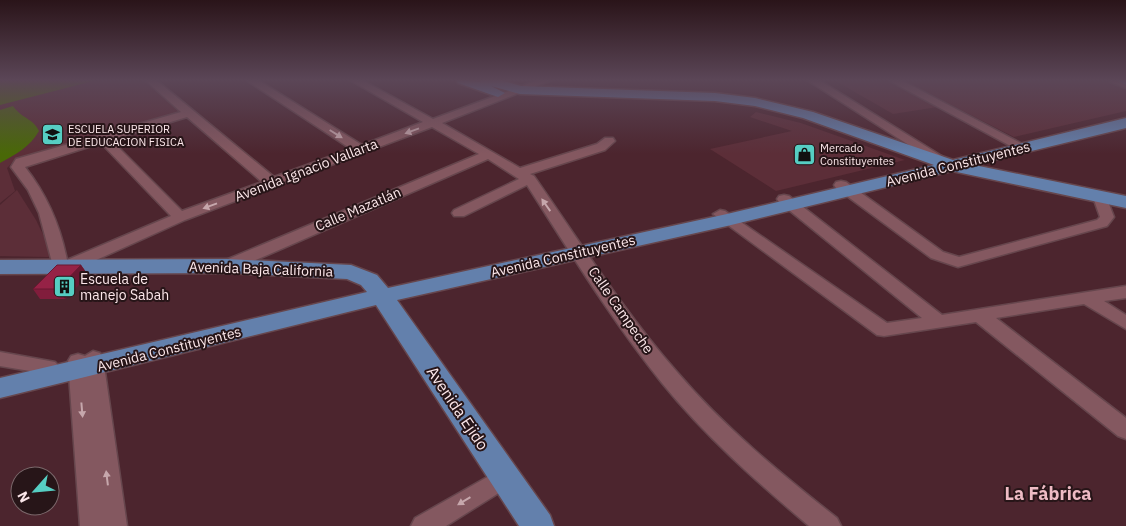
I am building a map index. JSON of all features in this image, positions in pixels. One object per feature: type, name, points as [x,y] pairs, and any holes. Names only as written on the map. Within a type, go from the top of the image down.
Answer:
[{"type":"main road","points":[[738,105],[945,164],[1126,202]]},
{"type":"main road","name":"Avenida Constituyentes","points":[[1019,146],[1126,116]]},
{"type":"main road","name":"Avenida Constituyentes","points":[[0,388],[74,367],[374,292],[724,217],[1019,146],[1126,123]]},
{"type":"main road","points":[[876,143],[945,164]]},
{"type":"main road","name":"Avenida Baja California","points":[[0,267],[227,266],[351,272],[374,292]]},
{"type":"main road","name":"Avenida Ejido","points":[[374,292],[499,480],[538,526]]},
{"type":"main road","name":"Avenida Constituyentes","points":[[0,378],[74,367]]},
{"type":"main road","name":"Avenida Ejido","points":[[499,480],[522,526]]},
{"type":"street","points":[[178,105],[272,183]]},
{"type":"street","points":[[290,105],[361,150]]},
{"type":"street","name":"Calle Campeche","points":[[400,105],[525,176],[577,248],[625,320],[670,378],[717,428],[767,476],[828,526]]},
{"type":"street","name":"Avenida Ignacio Vallarta","points":[[64,266],[180,217],[481,105]]},
{"type":"street","points":[[851,105],[945,164]]},
{"type":"street","points":[[857,105],[945,164]]},
{"type":"street","points":[[940,105],[1019,146]]},
{"type":"street","points":[[64,266],[44,205],[32,184],[18,167],[21,162],[187,114]]},
{"type":"street","points":[[103,138],[180,217]]},
{"type":"street","points":[[459,213],[525,176],[601,148],[609,141]]},
{"type":"street","name":"Calle Mazatlán","points":[[227,266],[489,154]]},
{"type":"street","points":[[845,188],[937,255],[958,262],[1102,223],[1107,217],[1100,197]]},
{"type":"street","points":[[788,202],[938,321]]},
{"type":"street","points":[[724,217],[884,330],[1126,292]]},
{"type":"street","points":[[1086,298],[1126,323]]},
{"type":"street","points":[[980,315],[1126,430]]},
{"type":"street","points":[[0,359],[74,367]]},
{"type":"street","points":[[74,367],[93,526]]},
{"type":"street","points":[[74,367],[114,526]]},
{"type":"street","points":[[424,526],[499,480]]},
{"type":"shaded area","name":"ESCUELA SUPERIOR DE EDUCACION FISICA","points":[[0,105],[174,105],[184,113],[12,163],[7,168],[15,191],[0,203]]},
{"type":"shaded area","points":[[877,105],[933,105],[938,107],[893,114]]},
{"type":"shaded area","points":[[950,105],[1126,105],[1126,111],[1014,137]]},
{"type":"shaded area","name":"Mercado Constituyentes","points":[[756,112],[801,123],[905,160],[776,191],[710,149],[792,131],[750,117]]},
{"type":"shaded area","points":[[17,190],[36,220],[53,255],[48,257],[0,256],[0,205]]},
{"type":"green space","points":[[13,106],[20,114],[34,123],[39,131],[27,146],[0,163],[0,110]]},
{"type":"building","points":[[57,265],[81,265],[58,289],[33,289]]},
{"type":"place","name":"ESCUELA SUPERIOR DE EDUCACION FISICA","points":[[52,135]]},
{"type":"place","name":"Mercado Constituyentes","points":[[804,154]]},
{"type":"place","name":"Escuela de manejo Sabah","points":[[64,287]]},
{"type":"district","name":"La Fábrica","points":[[1048,493]]}]
